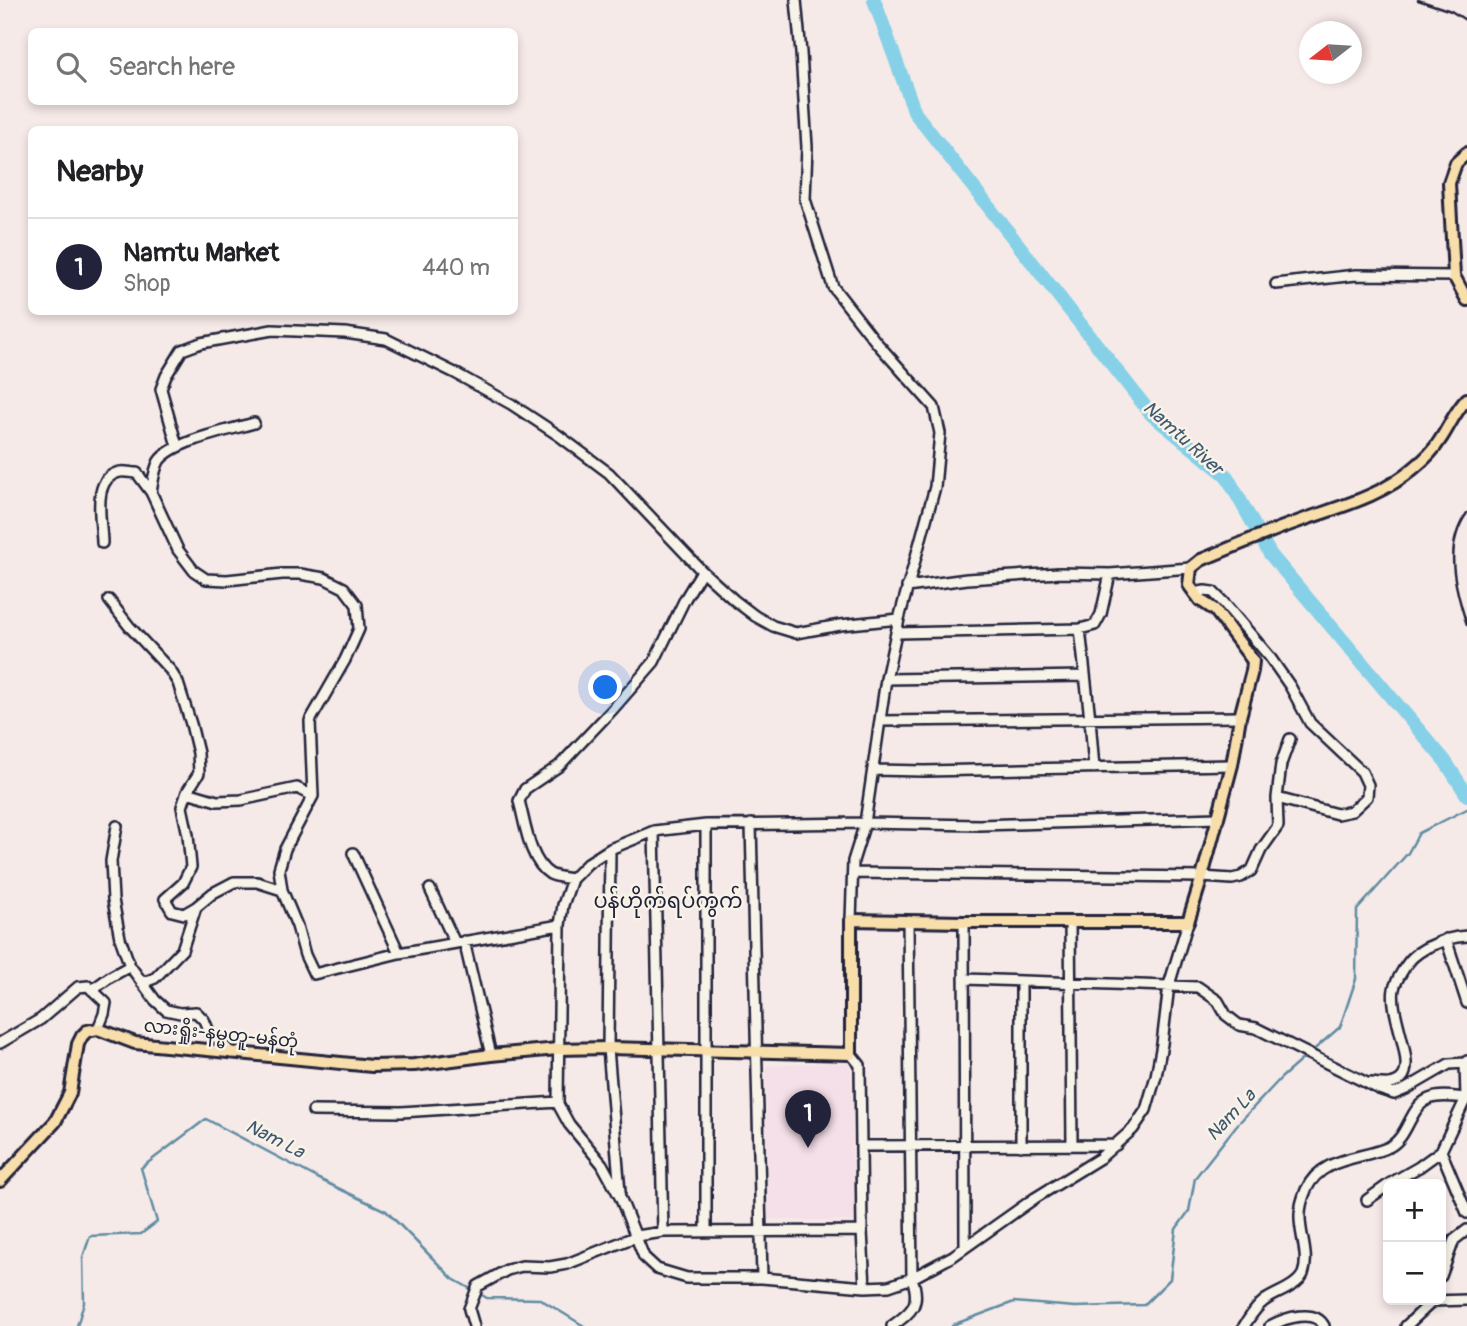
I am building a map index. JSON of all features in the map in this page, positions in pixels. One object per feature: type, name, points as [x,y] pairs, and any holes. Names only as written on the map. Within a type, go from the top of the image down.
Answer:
[{"type":"main road","points":[[1467,153],[1456,163],[1449,183],[1454,276],[1467,300]]},
{"type":"main road","points":[[851,1054],[851,920],[1188,922],[1232,765],[1252,671],[1252,661],[1215,610],[1194,593],[1189,584],[1191,568],[1201,560],[1382,490],[1413,470],[1439,442],[1467,399]]},
{"type":"main road","points":[[0,1181],[55,1122],[70,1093],[78,1044],[87,1031],[98,1029]]},
{"type":"main road","name":"လားရှိုး-နမ္မတူ-မန်တုံ","points":[[98,1029],[135,1043],[372,1066],[414,1065],[558,1049],[851,1054]]},
{"type":"street","points":[[796,0],[807,147],[804,199],[833,287],[876,342],[934,407],[940,433],[935,487],[906,587],[886,679],[865,823],[853,861],[851,920]]},
{"type":"street","points":[[1276,284],[1356,275],[1454,276]]},
{"type":"street","points":[[177,446],[161,389],[182,350],[201,343],[272,330],[345,333],[386,339],[511,404],[609,473],[702,571],[755,616],[796,633],[898,619]]},
{"type":"street","points":[[150,492],[161,458],[177,446],[254,423]]},
{"type":"street","points":[[102,543],[99,509],[102,486],[107,477],[120,471],[137,473],[150,492],[178,550],[194,571],[206,579],[227,580],[282,574],[324,578],[344,588],[357,605],[359,629],[345,660],[310,721],[313,796],[285,849],[279,869],[282,890],[314,974],[399,953],[560,925]]},
{"type":"street","points":[[906,587],[967,579],[1191,568]]},
{"type":"street","points":[[572,879],[551,874],[540,865],[532,851],[519,801],[525,789],[559,766],[654,662],[702,571]]},
{"type":"street","points":[[896,633],[1080,629],[1095,625],[1101,614],[1110,574]]},
{"type":"street","points":[[1194,593],[1213,592],[1224,603],[1269,656],[1295,694],[1310,723],[1362,772],[1368,785],[1367,797],[1352,811],[1337,814],[1277,798]]},
{"type":"street","points":[[109,600],[170,670],[178,683],[198,753],[199,773],[181,807],[188,835],[191,867],[183,883],[165,899],[172,911],[184,914],[234,882],[257,881],[282,890]]},
{"type":"street","points":[[1080,629],[1094,768]]},
{"type":"street","points":[[886,679],[1085,676]]},
{"type":"street","points":[[880,721],[1240,718]]},
{"type":"street","points":[[853,873],[1241,877],[1252,870],[1261,850],[1278,826],[1277,798],[1281,764],[1290,739]]},
{"type":"street","points":[[874,770],[1232,765]]},
{"type":"street","points":[[187,792],[217,801],[241,800],[297,788],[313,796]]},
{"type":"street","points":[[1188,922],[1169,985],[1156,1076],[1146,1110],[1133,1129],[1100,1158],[1035,1198],[953,1256],[912,1278],[889,1286],[865,1287],[762,1278],[687,1278],[657,1269],[644,1258],[620,1197],[602,1164],[569,1124],[558,1102],[560,925],[563,905],[572,879],[588,863],[610,849],[654,831],[706,825],[979,825],[1218,818]]},
{"type":"street","points":[[751,824],[762,1278]]},
{"type":"street","points":[[706,825],[706,1232]]},
{"type":"street","points":[[117,826],[111,862],[113,900],[120,938],[131,966],[155,1000],[166,1010],[196,1012],[204,1020],[209,1034],[217,1038],[231,1053]]},
{"type":"street","points":[[654,831],[663,1232]]},
{"type":"street","points":[[610,849],[608,1048],[620,1197]]},
{"type":"street","points":[[353,853],[399,953]]},
{"type":"street","points":[[430,889],[460,942],[491,1055]]},
{"type":"street","points":[[142,983],[155,978],[182,950],[195,907]]},
{"type":"street","points":[[892,1326],[915,1305],[917,1296],[912,1278],[908,921]]},
{"type":"street","points":[[964,922],[965,1247]]},
{"type":"street","points":[[1070,922],[1072,1145]]},
{"type":"street","points":[[1367,1083],[1392,1084],[1401,1080],[1406,1071],[1405,1051],[1396,1020],[1394,990],[1401,973],[1414,954],[1446,939],[1467,936]]},
{"type":"street","points":[[1446,939],[1467,1003]]},
{"type":"street","points":[[92,990],[131,966]]},
{"type":"street","points":[[964,979],[1198,987],[1218,1001],[1226,1015],[1239,1025],[1256,1028],[1394,1094],[1449,1064],[1466,1063],[1466,1098],[1441,1151],[1398,1179]]},
{"type":"street","points":[[1021,981],[1021,1146]]},
{"type":"street","points":[[0,1043],[41,1018],[78,988],[88,986],[106,1003],[98,1029]]},
{"type":"street","points":[[851,1054],[860,1065],[865,1287]]},
{"type":"street","points":[[1244,1326],[1257,1307],[1302,1276],[1305,1262],[1299,1217],[1301,1203],[1315,1176],[1337,1162],[1390,1146],[1403,1135],[1421,1103],[1431,1098],[1466,1098]]},
{"type":"street","points":[[313,1111],[401,1112],[558,1102]]},
{"type":"street","points":[[862,1146],[1116,1144]]},
{"type":"street","points":[[1441,1151],[1467,1213]]},
{"type":"street","points":[[1367,1200],[1383,1188]]},
{"type":"street","points":[[1446,1262],[1454,1240],[1467,1230]]},
{"type":"street","points":[[474,1326],[469,1310],[477,1287],[507,1270],[522,1266],[550,1267],[567,1264],[637,1236],[663,1232],[862,1231]]},
{"type":"street","points":[[1446,1300],[1467,1300]]},
{"type":"street","points":[[1406,1326],[1428,1305]]},
{"type":"street","points":[[1270,1326],[1300,1317],[1314,1316],[1323,1321],[1324,1326]]},
{"type":"shaded area","points":[[851,1062],[854,1221],[768,1219],[766,1066]]},
{"type":"waterway","name":"Namtu River","points":[[874,0],[915,113],[1151,414],[1226,475],[1270,554],[1445,761],[1467,795]]},
{"type":"waterway","name":"Nam La","points":[[1310,1053],[1340,1027],[1356,979],[1357,910],[1408,853],[1419,833],[1467,809]]},
{"type":"waterway","name":"Nam La","points":[[952,1326],[1014,1302],[1075,1307],[1144,1305],[1170,1279],[1176,1229],[1189,1211],[1195,1178],[1236,1126],[1281,1078],[1305,1057]]},
{"type":"waterway","name":"Nam La","points":[[77,1326],[84,1303],[83,1257],[90,1236],[141,1234],[157,1222],[141,1168],[206,1119],[386,1211],[453,1279],[487,1298],[540,1299],[584,1326]]},
{"type":"railway","points":[[1418,0],[1451,11],[1467,21]]},
{"type":"railway","points":[[1467,513],[1455,539],[1453,553],[1455,582],[1467,625]]},
{"type":"place","name":"Namtu Market","points":[[808,1148]]},
{"type":"district","name":"ပန်ဟိုက်ရပ်ကွက်","points":[[668,901]]}]
